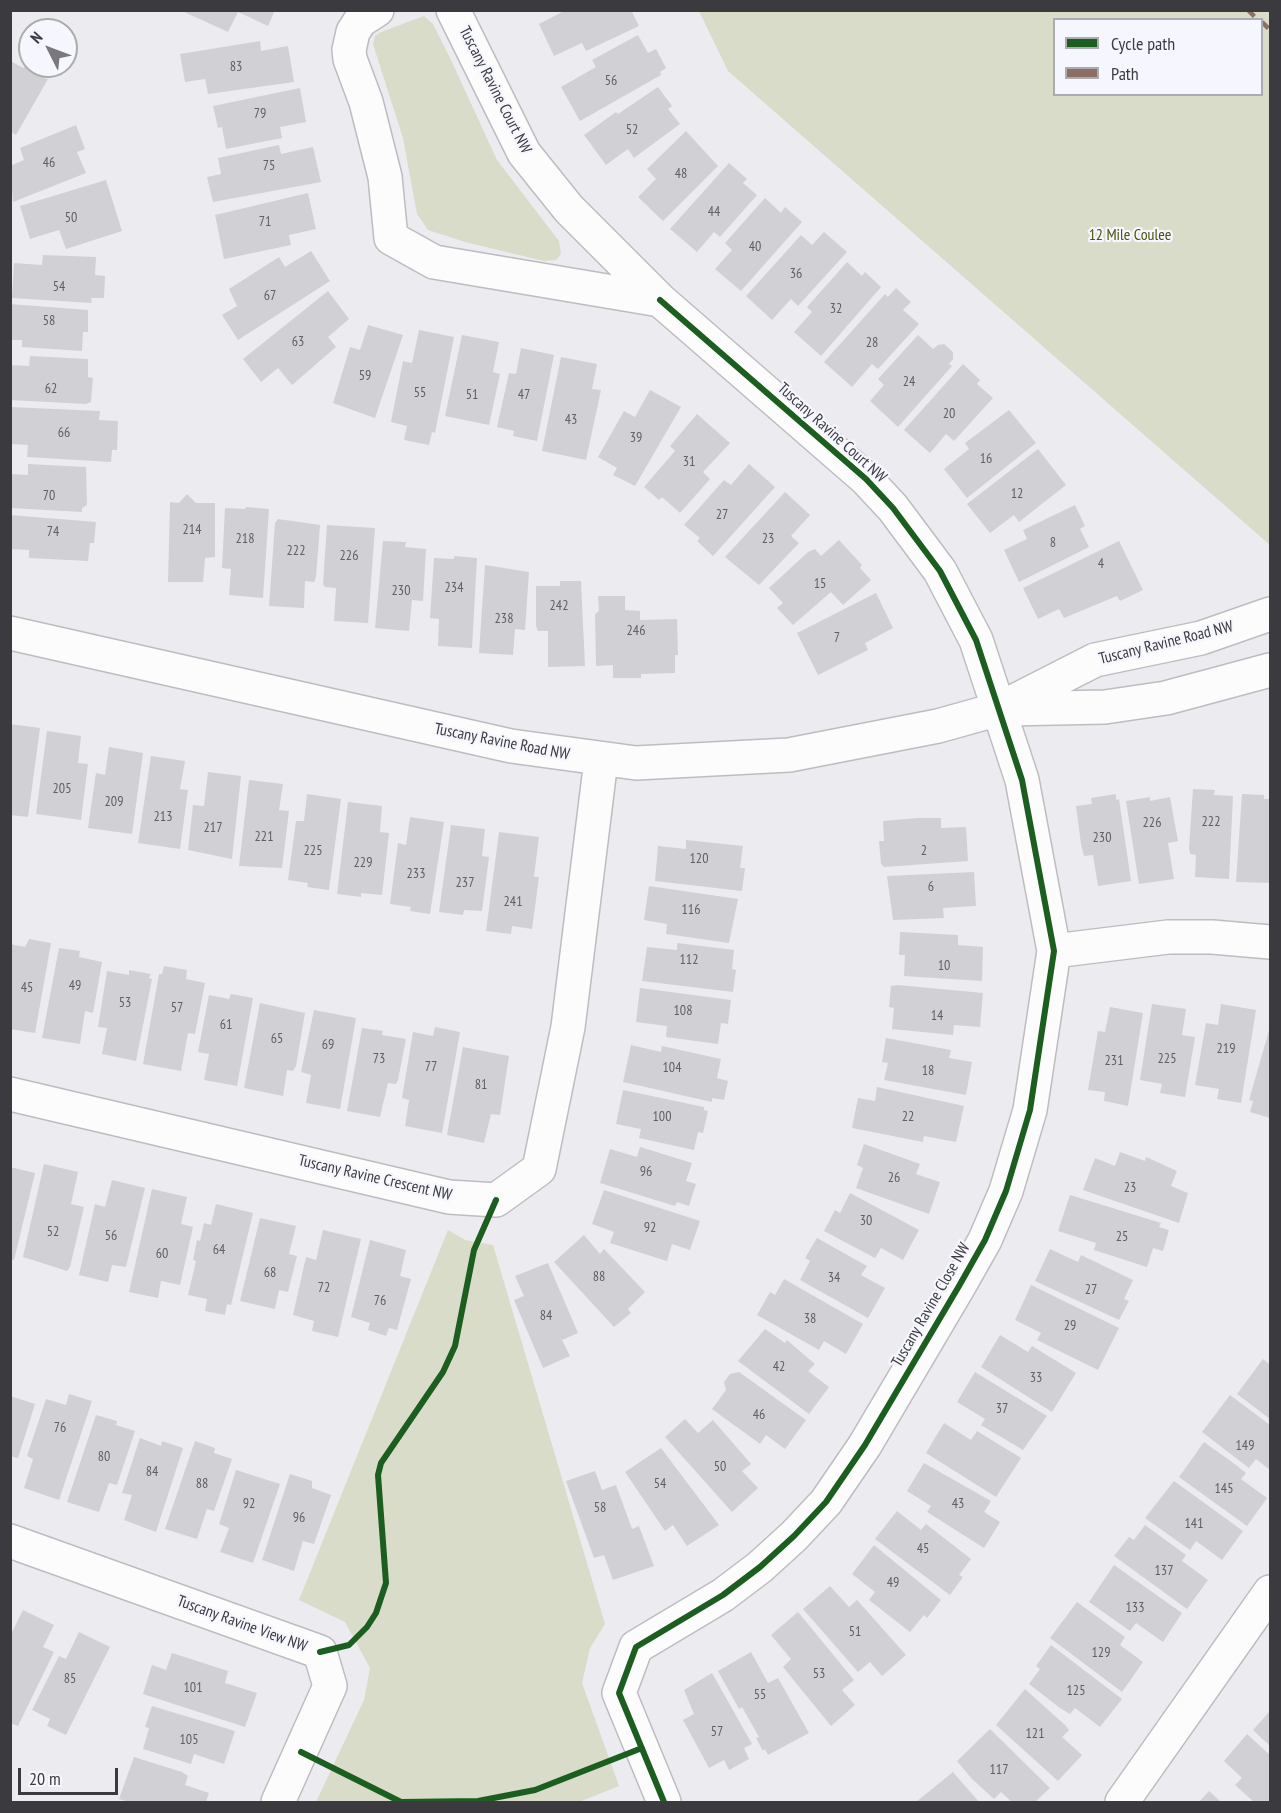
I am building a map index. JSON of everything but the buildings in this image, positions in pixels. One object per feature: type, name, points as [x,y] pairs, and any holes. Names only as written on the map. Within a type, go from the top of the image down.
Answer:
[{"type":"street","points":[[377,10],[360,21],[353,32],[349,50],[350,59],[366,102],[385,177],[391,238],[434,262],[660,300]]},
{"type":"street","name":"Tuscany Ravine Court NW","points":[[453,10],[524,153],[569,209],[660,300],[837,453],[893,508],[918,538],[959,604],[976,640],[999,710]]},
{"type":"street","name":"Tuscany Ravine Road NW","points":[[10,633],[511,746],[636,763],[789,755],[938,726],[999,710],[1095,660],[1201,638],[1270,614]]},
{"type":"street","name":"Tuscany Ravine Road NW","points":[[999,710],[1105,707],[1166,698],[1270,670]]},
{"type":"street","name":"Tuscany Ravine Close NW","points":[[664,1803],[620,1693],[636,1647],[723,1595],[760,1568],[825,1502],[865,1445],[959,1286],[985,1240],[1006,1191],[1030,1110],[1054,951],[1022,780],[999,710]]},
{"type":"street","name":"Tuscany Ravine Crescent NW","points":[[10,1094],[449,1197],[496,1200],[539,1169],[568,1027],[601,760]]},
{"type":"street","points":[[1054,951],[1168,937],[1212,937],[1270,942]]},
{"type":"street","name":"Tuscany Ravine View NW","points":[[10,1541],[320,1652],[330,1686],[278,1803]]},
{"type":"street","points":[[1122,1803],[1270,1592]]},
{"type":"green space","name":"12 Mile Coulee","points":[[699,11],[1270,11],[1270,545],[728,71]]},
{"type":"green space","points":[[424,16],[433,24],[497,160],[559,241],[561,254],[556,260],[544,261],[465,242],[428,230],[417,214],[403,138],[373,44],[375,36],[381,32]]},
{"type":"green space","points":[[448,1230],[465,1240],[493,1245],[605,1624],[590,1648],[582,1683],[619,1786],[579,1802],[316,1802],[364,1700],[370,1668],[345,1622],[299,1600]]},
{"type":"marked path","points":[[1248,10],[1256,18]]},
{"type":"marked path","points":[[1263,23],[1270,30]]},
{"type":"cycle path","points":[[660,300],[866,479],[893,508],[940,571],[976,640],[1022,780],[1054,951],[1030,1110],[1006,1191],[985,1240],[865,1445],[826,1502],[760,1567],[723,1595],[636,1647],[619,1693],[664,1802]]},
{"type":"cycle path","points":[[320,1652],[349,1645],[367,1627],[376,1613],[386,1583],[378,1475],[381,1463],[443,1372],[455,1346],[474,1250],[496,1200]]},
{"type":"cycle path","points":[[301,1752],[401,1802],[478,1801],[535,1790],[642,1748]]}]
